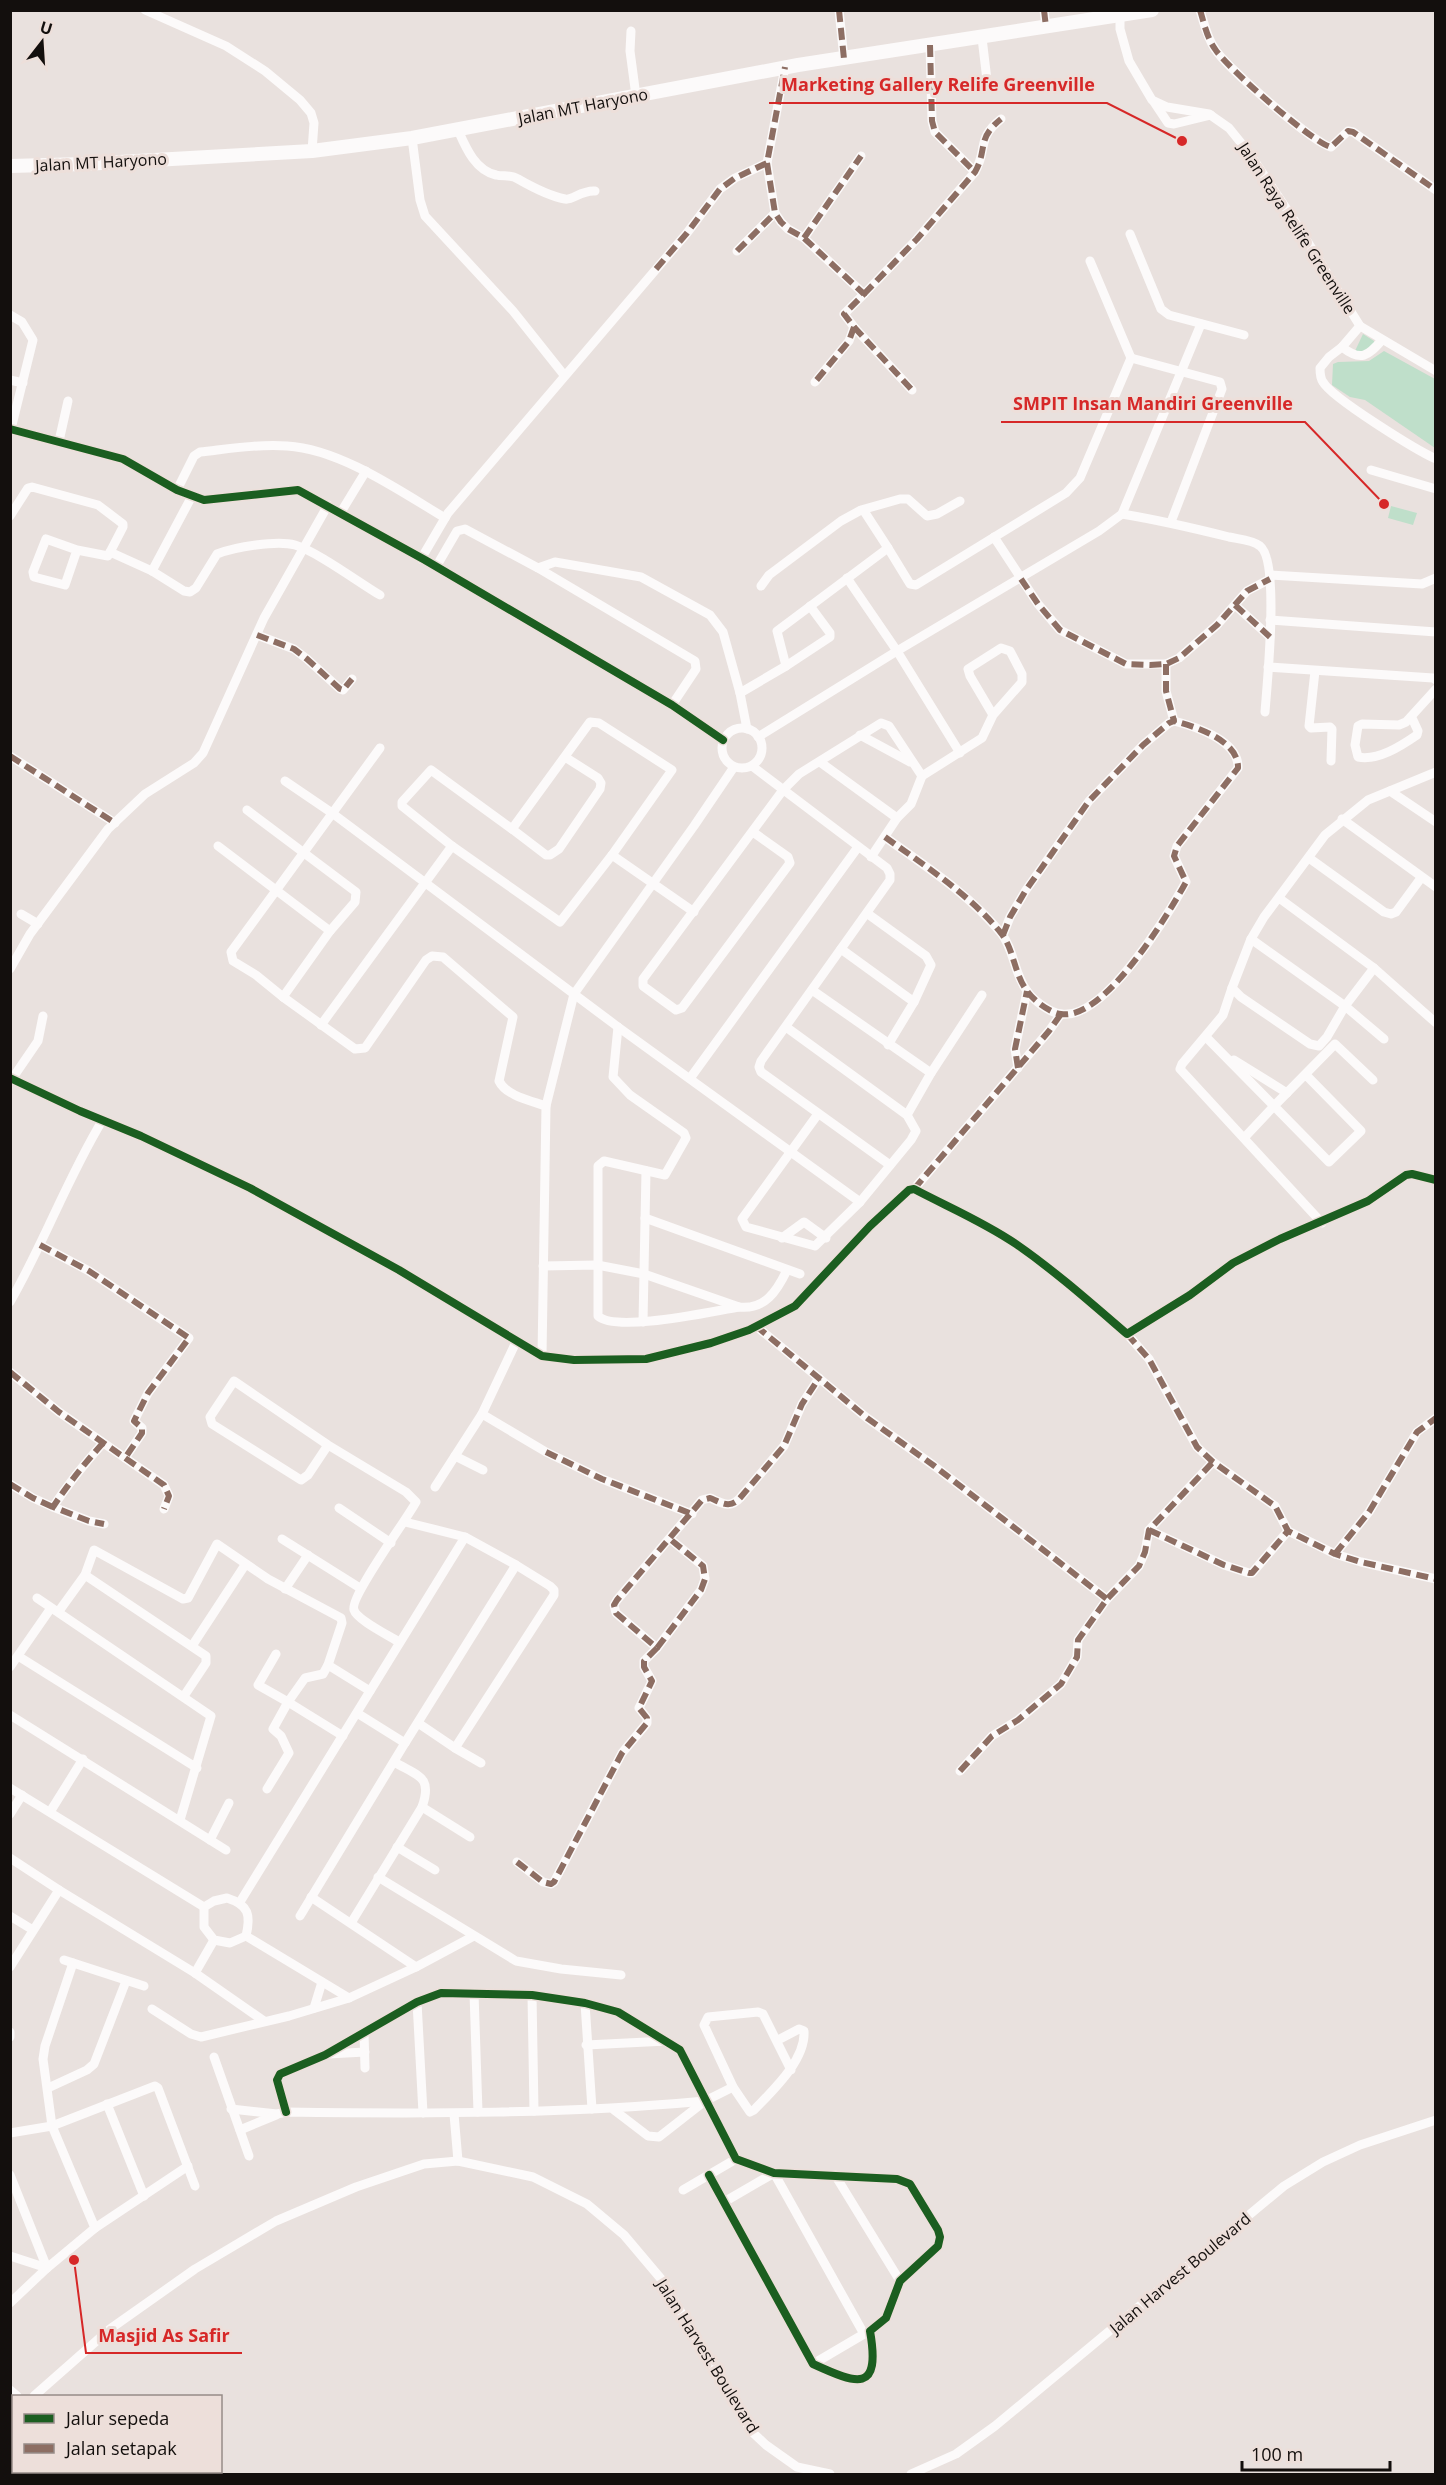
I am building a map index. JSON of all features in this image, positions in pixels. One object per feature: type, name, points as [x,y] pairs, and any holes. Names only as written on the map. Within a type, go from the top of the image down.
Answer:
[{"type":"main road","name":"Jalan MT Haryono","points":[[10,166],[312,151],[412,138],[785,67],[1152,10]]},
{"type":"street","points":[[145,10],[226,46],[265,71],[300,100],[311,113],[314,123],[312,151]]},
{"type":"street","points":[[839,10],[844,58]]},
{"type":"street","points":[[1044,10],[1046,27]]},
{"type":"street","points":[[1200,10],[1215,50],[1316,141],[1331,147],[1348,131],[1353,132],[1436,190]]},
{"type":"street","points":[[1120,15],[1120,29],[1129,61],[1140,83],[1168,123],[1182,123],[1211,115]]},
{"type":"street","points":[[631,31],[630,51],[636,96]]},
{"type":"street","points":[[982,38],[987,80]]},
{"type":"street","points":[[930,45],[932,121],[935,132],[975,172]]},
{"type":"street","points":[[785,67],[767,163],[775,213],[788,230],[804,238],[864,294]]},
{"type":"street","name":"Jalan Raya Relife Greenville","points":[[1152,100],[1167,107],[1211,115],[1229,128],[1250,154],[1339,289],[1360,326],[1436,372]]},
{"type":"street","points":[[912,390],[844,314],[917,239],[975,172],[981,161],[986,132],[1000,118]]},
{"type":"street","points":[[458,130],[471,156],[485,170],[493,174],[517,178],[534,188],[565,199],[572,198],[578,193],[595,192]]},
{"type":"street","points":[[412,138],[420,200],[425,216],[513,311],[564,375]]},
{"type":"street","points":[[804,238],[861,156]]},
{"type":"street","points":[[428,562],[449,512],[687,233],[720,189],[735,178],[767,163]]},
{"type":"street","points":[[737,251],[775,213]]},
{"type":"street","points":[[1130,234],[1161,309],[1169,315],[1244,335]]},
{"type":"street","points":[[864,511],[910,584],[916,585],[1066,494],[1080,478],[1131,358],[1090,261]]},
{"type":"street","points":[[10,315],[22,322],[33,340],[11,429],[123,459],[177,490],[207,500],[295,489],[341,512],[672,705],[723,740]]},
{"type":"street","points":[[759,737],[897,651],[1021,579],[1099,531],[1122,514],[1180,371],[1202,324]]},
{"type":"street","name":"Jalan Raya Relife Greenville","points":[[1360,326],[1320,369],[1322,381],[1339,398],[1415,448],[1436,459]]},
{"type":"street","points":[[815,382],[849,341],[854,327]]},
{"type":"street","points":[[1342,347],[1355,356],[1364,356],[1372,352],[1382,340]]},
{"type":"street","points":[[1131,358],[1220,382],[1222,389],[1215,413],[1171,522]]},
{"type":"street","points":[[10,380],[23,383]]},
{"type":"street","points":[[59,441],[68,401]]},
{"type":"street","points":[[177,490],[194,456],[200,452],[259,446],[289,446],[305,449],[366,471],[449,512]]},
{"type":"street","points":[[1371,470],[1436,489]]},
{"type":"street","points":[[341,512],[366,471]]},
{"type":"street","points":[[10,516],[28,488],[32,487],[98,505],[123,524],[106,556],[77,550],[46,539],[33,572],[34,577],[65,585],[77,550]]},
{"type":"street","points":[[152,571],[192,496]]},
{"type":"street","points":[[761,586],[769,575],[842,521],[864,511],[889,502],[908,499],[927,516],[937,514],[960,501]]},
{"type":"street","points":[[10,969],[38,924],[108,829],[145,794],[194,763],[198,758],[256,635],[328,505]]},
{"type":"street","points":[[1122,514],[1171,522],[1259,544],[1269,560],[1270,577],[1270,637],[1265,712]]},
{"type":"street","points":[[428,562],[457,531],[465,529],[538,568],[695,661],[696,669],[672,705]]},
{"type":"street","points":[[994,537],[1038,604],[1060,630],[1126,664],[1166,664],[1187,651],[1217,625],[1247,591],[1270,577],[1422,584],[1436,578]]},
{"type":"street","points":[[110,552],[190,592],[196,588],[217,554],[285,543],[303,548],[380,595]]},
{"type":"street","points":[[786,666],[777,631],[888,548]]},
{"type":"street","points":[[538,568],[555,562],[641,577],[712,616],[723,632],[740,693],[747,729]]},
{"type":"street","points":[[847,578],[897,651],[960,753]]},
{"type":"street","points":[[1235,605],[1270,637]]},
{"type":"street","points":[[740,693],[830,638],[830,633],[810,606]]},
{"type":"street","points":[[1270,620],[1436,632]]},
{"type":"street","points":[[256,635],[294,650],[340,689],[343,690],[352,679]]},
{"type":"street","points":[[871,857],[897,818],[911,804],[922,776],[982,738],[993,715],[1022,682],[1023,677],[1010,651],[1005,647],[968,669],[993,715]]},
{"type":"street","points":[[1166,664],[1166,691],[1174,722]]},
{"type":"street","points":[[1268,668],[1436,680]]},
{"type":"street","points":[[1315,671],[1309,726],[1332,729],[1331,761]]},
{"type":"street","points":[[1412,718],[1418,731],[1417,735],[1387,753],[1364,758],[1358,757],[1355,745],[1358,726],[1362,724],[1400,725],[1412,718],[1436,689]]},
{"type":"street","points":[[512,829],[586,725],[595,722],[672,769],[612,855],[561,922],[452,846],[401,804],[431,770],[546,855],[550,855],[559,849],[600,789],[601,783],[598,778],[565,757]]},
{"type":"street","points":[[885,837],[980,910],[1003,935],[1026,991],[1042,1005],[1061,1014],[1075,1012],[1093,1002],[1131,967],[1170,911],[1186,882],[1174,856],[1177,846],[1238,768],[1238,759],[1233,750],[1224,742],[1197,728],[1174,722],[1169,723],[1143,745],[1089,801],[1026,890],[1010,917],[1003,935]]},
{"type":"street","points":[[753,832],[788,857],[790,863],[682,1008],[676,1010],[643,986],[643,979],[783,790],[799,774],[877,724],[885,724],[922,776]]},
{"type":"street","points":[[737,729],[747,729],[759,737],[762,747],[760,758],[752,766],[734,767],[723,756],[723,740],[737,729]]},
{"type":"street","points":[[860,735],[913,763]]},
{"type":"street","points":[[380,748],[231,952],[233,962],[256,975],[321,1026],[356,1049],[365,1048],[426,960],[432,957],[443,957],[513,1017],[499,1081],[501,1085],[507,1091],[546,1106]]},
{"type":"street","points":[[10,756],[115,823]]},
{"type":"street","points":[[820,762],[897,818]]},
{"type":"street","points":[[752,766],[887,868],[890,874],[890,880],[868,914],[761,1061],[760,1070],[891,1165]]},
{"type":"street","points":[[542,1356],[546,1106],[574,993],[734,767]]},
{"type":"street","points":[[1322,1223],[1180,1069],[1223,1015],[1251,939],[1325,835],[1368,800],[1436,772]]},
{"type":"street","points":[[285,781],[332,813],[618,1027],[691,1077],[860,1202]]},
{"type":"street","points":[[1390,791],[1436,822]]},
{"type":"street","points":[[247,810],[356,892],[355,902],[330,931],[283,997]]},
{"type":"street","points":[[1342,819],[1436,887]]},
{"type":"street","points":[[218,846],[330,931]]},
{"type":"street","points":[[321,1026],[452,846]]},
{"type":"street","points":[[691,1077],[858,847]]},
{"type":"street","points":[[612,855],[694,912]]},
{"type":"street","points":[[1309,858],[1384,912],[1391,914],[1396,912],[1421,878]]},
{"type":"street","points":[[1279,898],[1374,968],[1436,1023]]},
{"type":"street","points":[[21,914],[38,924]]},
{"type":"street","points":[[868,914],[929,960],[931,968],[888,1045]]},
{"type":"street","points":[[1251,939],[1345,1006],[1383,1039]]},
{"type":"street","points":[[842,949],[914,1002]]},
{"type":"street","points":[[1233,988],[1241,997],[1316,1047],[1323,1044],[1345,1006],[1374,968]]},
{"type":"street","points":[[812,990],[931,1073]]},
{"type":"street","points":[[1017,1068],[1016,1049],[1026,991]]},
{"type":"street","points":[[907,1115],[931,1073],[982,995]]},
{"type":"street","points":[[43,1016],[38,1041],[11,1078],[250,1188],[399,1270],[542,1356],[574,1360],[645,1359],[720,1340],[756,1326],[795,1306],[901,1195],[914,1189],[1061,1014]]},
{"type":"street","points":[[618,1027],[613,1077],[630,1095],[686,1136],[667,1174],[663,1176],[604,1161],[598,1166],[598,1316],[606,1320],[643,1322],[739,1307],[752,1308],[768,1299],[787,1270]]},
{"type":"street","points":[[786,1027],[907,1115],[914,1127],[914,1136],[860,1202],[826,1238],[812,1247],[746,1227],[742,1222],[818,1114]]},
{"type":"street","points":[[1206,1037],[1329,1162],[1361,1131],[1306,1075]]},
{"type":"street","points":[[1244,1138],[1335,1044],[1373,1080]]},
{"type":"street","points":[[1221,1053],[1287,1093]]},
{"type":"street","points":[[10,1302],[102,1121]]},
{"type":"street","points":[[643,1322],[646,1171]]},
{"type":"street","points":[[1127,1334],[1190,1295],[1233,1263],[1280,1239],[1322,1223],[1368,1201],[1406,1175],[1412,1174],[1436,1180]]},
{"type":"street","points":[[914,1189],[950,1206],[1015,1243],[1127,1334],[1149,1359],[1197,1447],[1213,1462],[1275,1506],[1287,1531],[1335,1554],[1436,1580]]},
{"type":"street","points":[[645,1218],[800,1274]]},
{"type":"street","points":[[782,1238],[804,1222],[826,1238]]},
{"type":"street","points":[[40,1245],[89,1271],[189,1338],[144,1401],[134,1421],[142,1428],[142,1433],[124,1458]]},
{"type":"street","points":[[543,1266],[597,1265],[644,1274],[739,1307]]},
{"type":"street","points":[[756,1326],[867,1418],[933,1465],[1107,1599]]},
{"type":"street","points":[[435,1487],[482,1414],[516,1342]]},
{"type":"street","points":[[10,1372],[59,1412],[168,1490],[170,1496],[164,1509]]},
{"type":"street","points":[[657,1648],[616,1613],[614,1605],[649,1560],[706,1498],[725,1505],[733,1505],[740,1498],[784,1446],[802,1404],[819,1378]]},
{"type":"street","points":[[328,1445],[306,1478],[301,1480],[212,1424],[210,1417],[234,1381],[328,1445],[406,1492],[416,1502],[360,1588],[353,1605],[355,1613],[399,1642]]},
{"type":"street","points":[[482,1414],[546,1452],[602,1479],[692,1514]]},
{"type":"street","points":[[1335,1554],[1369,1512],[1417,1432],[1436,1418]]},
{"type":"street","points":[[53,1507],[72,1478],[84,1468],[103,1443]]},
{"type":"street","points":[[455,1456],[483,1470]]},
{"type":"street","points":[[960,1771],[992,1736],[1018,1720],[1061,1684],[1077,1657],[1078,1640],[1107,1599],[1139,1566],[1145,1552],[1149,1530],[1213,1462]]},
{"type":"street","points":[[10,1484],[53,1507],[89,1521],[104,1524]]},
{"type":"street","points":[[339,1508],[391,1543]]},
{"type":"street","points":[[405,1522],[465,1538],[553,1588],[554,1595],[455,1748]]},
{"type":"street","points":[[1149,1530],[1224,1565],[1249,1573],[1252,1573],[1287,1531]]},
{"type":"street","points":[[240,1902],[465,1538]]},
{"type":"street","points":[[282,1539],[360,1588]]},
{"type":"street","points":[[517,1862],[543,1882],[551,1884],[554,1882],[622,1753],[647,1724],[647,1718],[639,1708],[652,1681],[644,1667],[644,1661],[657,1648],[701,1590],[705,1578],[703,1566],[670,1539]]},
{"type":"street","points":[[10,1667],[85,1575],[94,1550],[180,1598],[186,1599],[217,1544],[245,1565],[343,1620],[323,1674],[305,1678],[273,1728],[281,1736],[288,1753],[267,1789]]},
{"type":"street","points":[[285,1589],[308,1555]]},
{"type":"street","points":[[192,1646],[245,1565]]},
{"type":"street","points":[[300,1916],[516,1565]]},
{"type":"street","points":[[85,1575],[206,1656],[207,1660],[184,1696]]},
{"type":"street","points":[[37,1598],[209,1713],[212,1720],[180,1820]]},
{"type":"street","points":[[276,1654],[258,1685],[343,1736]]},
{"type":"street","points":[[18,1656],[197,1768]]},
{"type":"street","points":[[328,1665],[370,1691]]},
{"type":"street","points":[[357,1713],[405,1743]]},
{"type":"street","points":[[10,1715],[226,1850]]},
{"type":"street","points":[[418,1723],[481,1763]]},
{"type":"street","points":[[50,1812],[83,1759]]},
{"type":"street","points":[[351,1923],[422,1807],[428,1788],[424,1781],[394,1762]]},
{"type":"street","points":[[10,1788],[204,1907]]},
{"type":"street","points":[[10,1814],[22,1795]]},
{"type":"street","points":[[210,1840],[229,1803]]},
{"type":"street","points":[[422,1807],[470,1837]]},
{"type":"street","points":[[397,1846],[435,1870]]},
{"type":"street","points":[[10,1858],[195,1973],[264,2021]]},
{"type":"street","points":[[378,1877],[472,1937],[516,1961],[621,1975]]},
{"type":"street","points":[[10,1967],[59,1890]]},
{"type":"street","points":[[204,1907],[214,1901],[227,1898],[240,1902],[248,1912],[249,1924],[246,1936]]},
{"type":"street","points":[[311,1898],[416,1967]]},
{"type":"street","points":[[204,1907],[204,1927],[214,1940],[230,1943],[246,1936]]},
{"type":"street","points":[[10,1916],[33,1930]]},
{"type":"street","points":[[246,1936],[350,1998]]},
{"type":"street","points":[[152,2009],[196,2037],[350,1998],[472,1937]]},
{"type":"street","points":[[195,1973],[214,1940]]},
{"type":"street","points":[[95,2228],[52,2126],[43,2055],[69,1962],[144,1986]]},
{"type":"street","points":[[48,2088],[87,2070],[94,2064],[126,1981]]},
{"type":"street","points":[[314,2008],[322,1982]]},
{"type":"street","points":[[282,2113],[278,2077],[325,2055],[417,2002],[441,1993],[532,1995],[585,2003],[618,2012],[680,2050],[736,2159],[774,2173],[897,2179],[910,2184],[938,2230],[940,2242],[938,2246],[900,2281],[885,2318],[867,2333],[813,2364]]},
{"type":"street","points":[[474,1993],[478,2112]]},
{"type":"street","points":[[532,1995],[534,2111]]},
{"type":"street","points":[[417,2002],[423,2113]]},
{"type":"street","points":[[585,2003],[592,2109]]},
{"type":"street","points":[[778,2040],[799,2029],[804,2031],[803,2042],[791,2070],[750,2112],[725,2091],[704,2028],[705,2021],[708,2018],[760,2012],[766,2016],[791,2070]]},
{"type":"street","points":[[364,2032],[365,2068]]},
{"type":"street","points":[[586,2045],[667,2041]]},
{"type":"street","points":[[325,2055],[365,2052]]},
{"type":"street","points":[[214,2057],[249,2156]]},
{"type":"street","points":[[10,2133],[52,2126],[155,2086],[158,2088],[195,2186]]},
{"type":"street","points":[[614,2109],[654,2138],[659,2137],[705,2101],[725,2091]]},
{"type":"street","points":[[231,2109],[282,2113],[454,2114],[614,2109],[705,2101]]},
{"type":"street","points":[[107,2104],[144,2196]]},
{"type":"street","points":[[240,2130],[282,2113]]},
{"type":"street","points":[[454,2114],[458,2162]]},
{"type":"street","name":"Jalan Harvest Boulevard","points":[[911,2475],[956,2454],[995,2426],[1284,2186],[1323,2162],[1360,2145],[1436,2120]]},
{"type":"street","points":[[683,2190],[736,2159]]},
{"type":"street","name":"Jalan Harvest Boulevard","points":[[36,2395],[110,2329],[195,2269],[276,2221],[365,2183],[424,2164],[458,2162],[533,2177],[587,2204],[624,2235],[662,2280],[751,2431],[797,2467],[830,2475]]},
{"type":"street","points":[[10,2303],[46,2268],[95,2228],[188,2166]]},
{"type":"street","points":[[724,2202],[774,2173]]},
{"type":"street","points":[[709,2175],[813,2364],[856,2381],[864,2379],[870,2373],[874,2351],[867,2333],[774,2173]]},
{"type":"street","points":[[10,2175],[46,2268]]},
{"type":"street","points":[[835,2175],[900,2281]]},
{"type":"street","points":[[10,2256],[46,2268]]},
{"type":"street","points":[[788,2475],[797,2467]]},
{"type":"green space","points":[[1363,334],[1374,341],[1374,345],[1365,352],[1355,351]]},
{"type":"green space","points":[[1384,351],[1435,379],[1435,448],[1365,400],[1350,397],[1332,385],[1333,364],[1369,361]]},
{"type":"green space","points":[[1391,506],[1417,513],[1413,525],[1388,518]]},
{"type":"marked path","points":[[839,10],[844,59]]},
{"type":"marked path","points":[[1044,10],[1046,27]]},
{"type":"marked path","points":[[1200,10],[1210,40],[1222,58],[1270,103],[1307,133],[1331,147],[1348,131],[1353,132],[1436,190]]},
{"type":"marked path","points":[[930,45],[932,121],[935,132],[975,172]]},
{"type":"marked path","points":[[656,269],[720,189],[735,178],[767,163],[785,67]]},
{"type":"marked path","points":[[864,294],[917,239],[975,172],[985,138],[1001,119]]},
{"type":"marked path","points":[[804,238],[861,156]]},
{"type":"marked path","points":[[767,163],[775,213],[781,222],[804,238],[864,294],[844,314],[854,327],[849,341],[815,382]]},
{"type":"marked path","points":[[737,251],[775,213]]},
{"type":"marked path","points":[[854,327],[912,390]]},
{"type":"marked path","points":[[1021,579],[1060,630],[1126,664],[1150,665],[1166,664],[1179,658],[1217,625],[1247,591],[1270,579]]},
{"type":"marked path","points":[[1235,605],[1270,637]]},
{"type":"marked path","points":[[257,635],[294,649],[340,689],[343,690],[352,679]]},
{"type":"marked path","points":[[1003,935],[1010,917],[1026,890],[1089,801],[1143,745],[1174,721],[1166,691],[1166,664]]},
{"type":"marked path","points":[[885,837],[946,881],[1001,933],[1009,946],[1019,977],[1033,998],[1047,1009],[1057,1013],[1078,1012],[1096,1001],[1115,984],[1165,918],[1186,882],[1174,856],[1177,846],[1238,768],[1232,750],[1224,743],[1205,731],[1174,721]]},
{"type":"marked path","points":[[10,756],[115,823]]},
{"type":"marked path","points":[[1018,1068],[1015,1049],[1027,991]]},
{"type":"marked path","points":[[914,1189],[1061,1014]]},
{"type":"marked path","points":[[40,1245],[89,1271],[189,1338],[148,1393],[134,1421],[142,1428],[142,1433],[125,1458]]},
{"type":"marked path","points":[[756,1326],[867,1418],[933,1465],[1107,1599]]},
{"type":"marked path","points":[[1127,1334],[1149,1359],[1197,1447],[1213,1462],[1275,1506],[1288,1531],[1335,1554],[1436,1579]]},
{"type":"marked path","points":[[10,1372],[59,1412],[164,1485],[169,1496],[164,1509]]},
{"type":"marked path","points":[[517,1862],[543,1882],[551,1884],[554,1882],[622,1753],[647,1723],[647,1718],[639,1708],[652,1681],[644,1667],[644,1661],[657,1648],[616,1613],[614,1605],[617,1600],[702,1500],[710,1498],[729,1504],[740,1498],[784,1446],[802,1404],[819,1378]]},
{"type":"marked path","points":[[1335,1554],[1369,1512],[1417,1432],[1436,1418]]},
{"type":"marked path","points":[[103,1443],[53,1507],[89,1521],[104,1524]]},
{"type":"marked path","points":[[546,1452],[602,1479],[692,1514]]},
{"type":"marked path","points":[[960,1771],[992,1736],[1018,1720],[1061,1684],[1077,1657],[1078,1640],[1107,1599],[1139,1566],[1145,1552],[1149,1530],[1213,1462]]},
{"type":"marked path","points":[[10,1484],[53,1507]]},
{"type":"marked path","points":[[1149,1530],[1224,1565],[1249,1573],[1252,1573],[1288,1531]]},
{"type":"marked path","points":[[657,1648],[701,1590],[705,1579],[703,1566],[670,1539]]},
{"type":"cycle path","points":[[10,429],[123,459],[177,490],[204,500],[298,490],[425,560],[672,705],[723,740]]},
{"type":"cycle path","points":[[10,1078],[80,1111],[141,1136],[250,1188],[399,1270],[542,1356],[574,1360],[646,1359],[711,1343],[749,1330],[795,1306],[870,1226],[909,1190],[914,1189],[966,1215],[1016,1244],[1059,1276],[1127,1334],[1190,1295],[1233,1263],[1280,1239],[1368,1201],[1406,1175],[1412,1174],[1436,1180]]},
{"type":"cycle path","points":[[286,2112],[277,2080],[280,2074],[325,2055],[417,2002],[441,1993],[532,1995],[585,2003],[618,2012],[680,2050],[736,2159],[774,2173],[897,2179],[910,2184],[938,2230],[940,2237],[938,2246],[900,2281],[886,2318],[870,2331],[873,2351],[872,2366],[862,2379],[842,2376],[813,2364],[709,2175]]},
{"type":"place","name":"Marketing Gallery Relife Greenville","points":[[1182,141]]},
{"type":"place","name":"SMPIT Insan Mandiri Greenville","points":[[1384,504]]},
{"type":"place","name":"Masjid As Safir","points":[[74,2260]]}]
